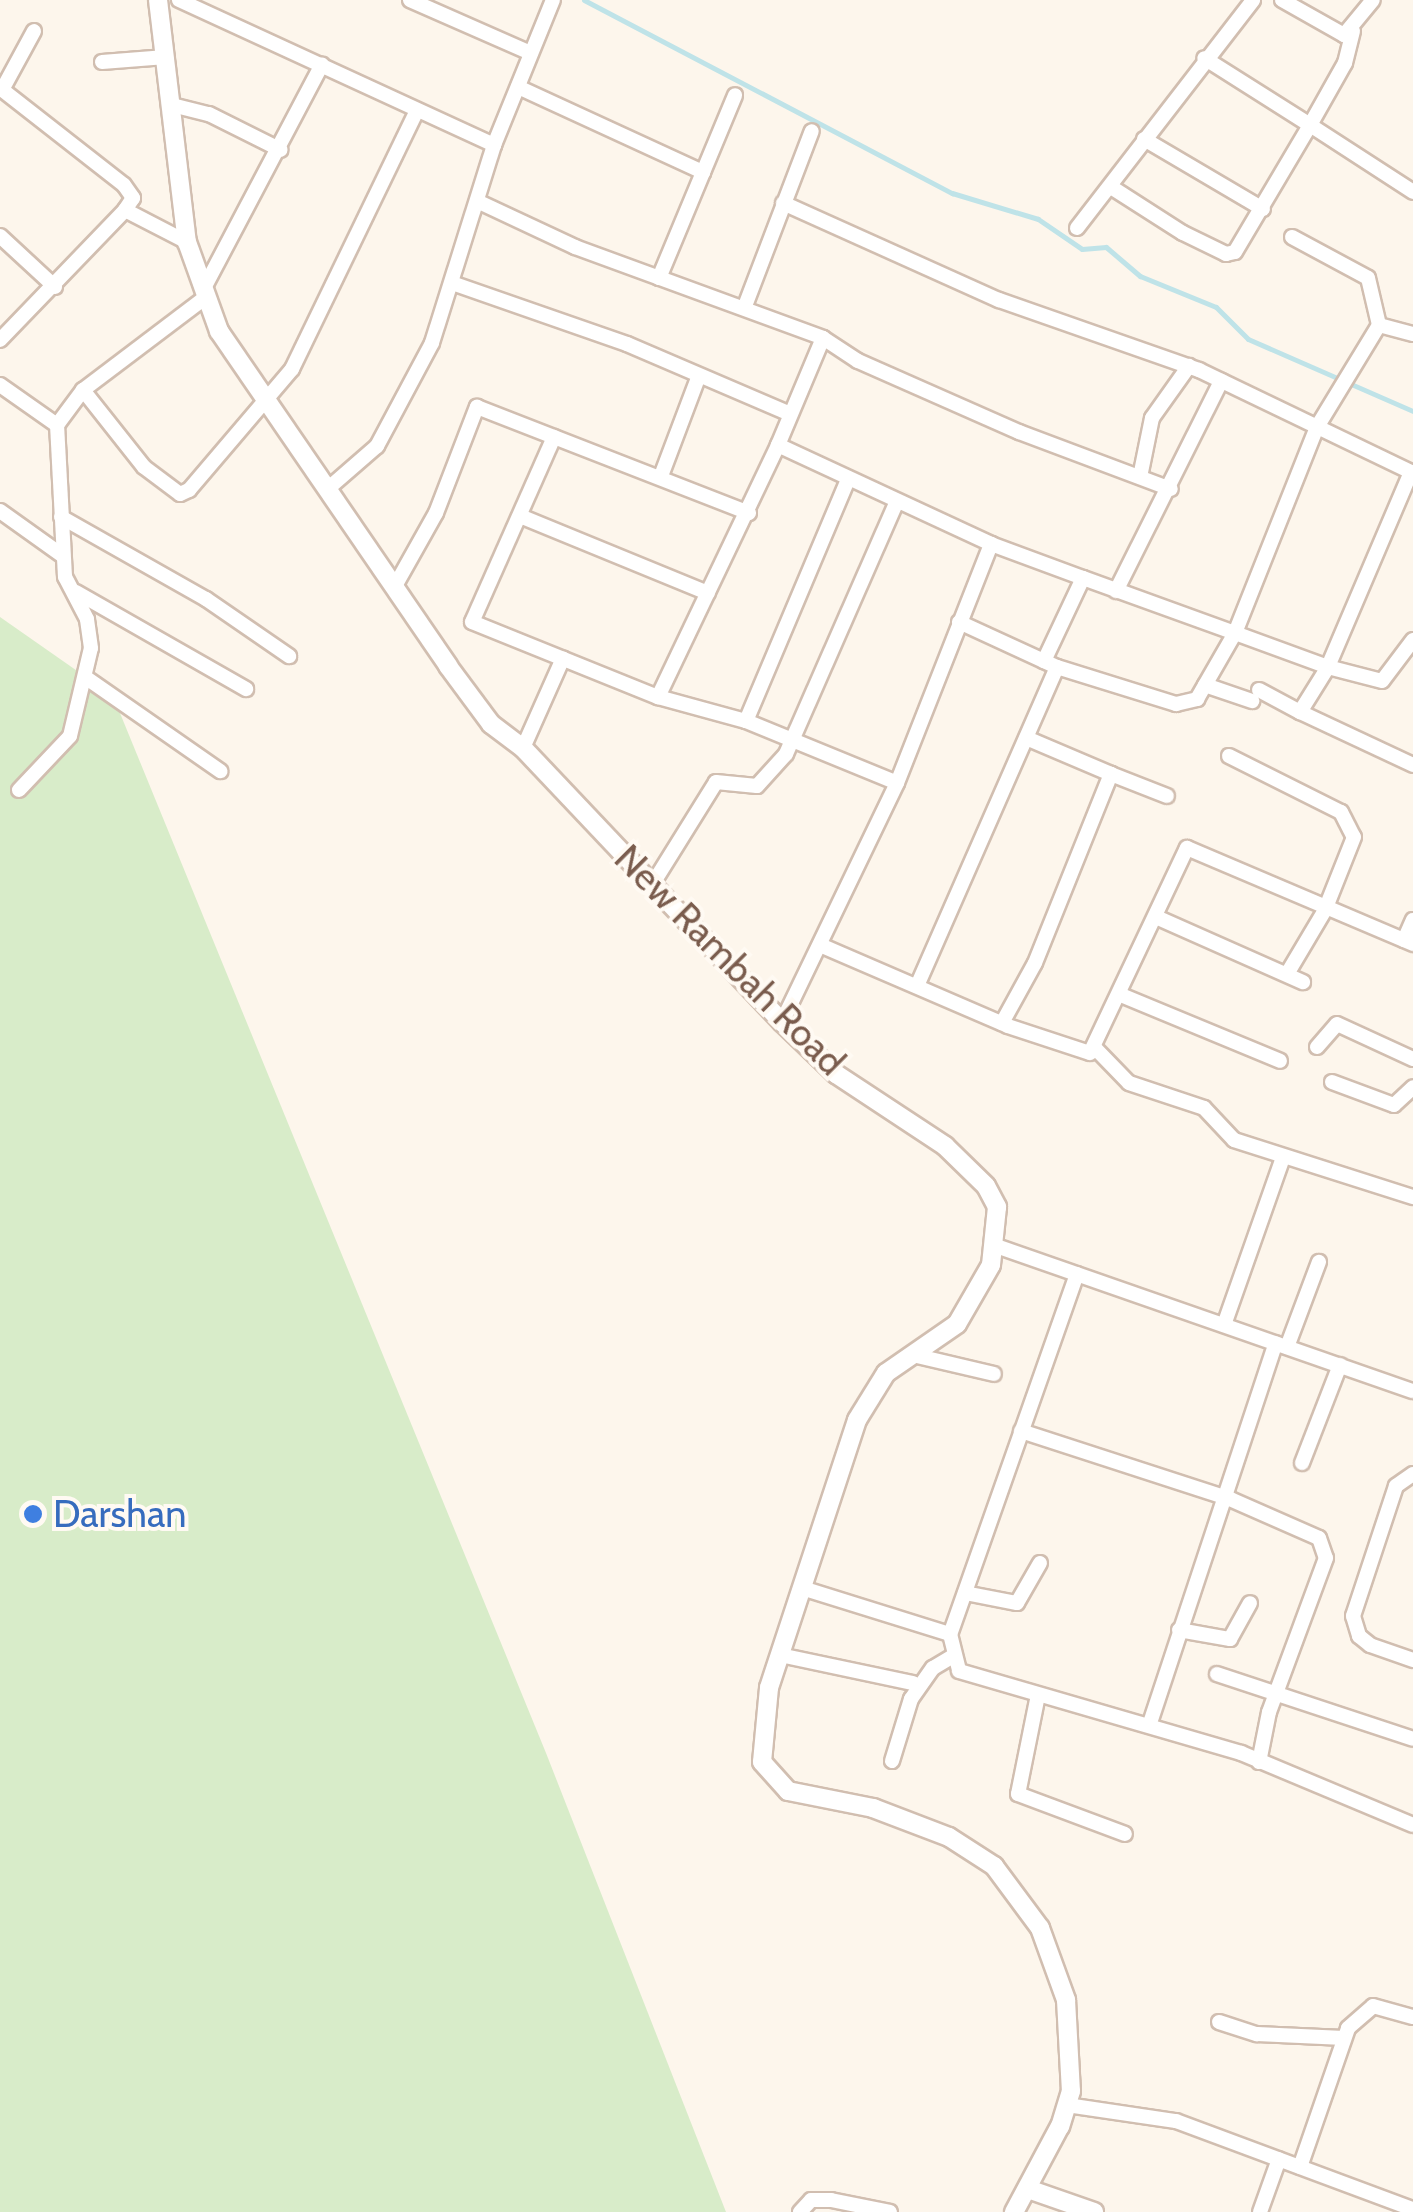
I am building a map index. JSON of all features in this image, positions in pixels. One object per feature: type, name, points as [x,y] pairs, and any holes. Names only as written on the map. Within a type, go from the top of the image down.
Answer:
[{"type":"street","name":"New Rambah Road","points":[[158,0],[187,242],[220,331],[331,486],[491,724],[523,748],[836,1074],[887,1103],[986,1186],[997,1207],[996,1246]]},
{"type":"street","points":[[179,0],[322,64],[416,114],[494,146]]},
{"type":"street","points":[[410,0],[531,53]]},
{"type":"street","points":[[331,486],[377,446],[432,343],[480,202],[494,146],[553,0]]},
{"type":"street","points":[[1078,228],[1252,0]]},
{"type":"street","points":[[1282,0],[1332,33],[1352,30]]},
{"type":"street","points":[[1111,188],[1226,254],[1236,252],[1345,63],[1352,30],[1373,0]]},
{"type":"street","points":[[0,340],[55,287],[126,210],[132,198],[124,184],[1,89],[34,31]]},
{"type":"street","points":[[102,62],[166,56]]},
{"type":"street","points":[[1204,58],[1413,192]]},
{"type":"street","points":[[19,790],[70,736],[91,636],[76,592],[65,577],[56,426],[83,390],[205,294],[322,64]]},
{"type":"street","points":[[518,87],[703,172]]},
{"type":"street","points":[[659,278],[736,96]]},
{"type":"street","points":[[172,105],[209,114],[280,150]]},
{"type":"street","points":[[83,390],[144,467],[180,494],[269,400],[338,280],[416,114]]},
{"type":"street","points":[[745,306],[812,131]]},
{"type":"street","points":[[1144,139],[1263,209]]},
{"type":"street","points":[[480,202],[720,304],[745,306],[822,338],[1019,432],[1171,488]]},
{"type":"street","points":[[783,202],[999,300],[1189,366],[1412,472],[1328,667],[1300,712]]},
{"type":"street","points":[[126,210],[187,242]]},
{"type":"street","points":[[959,622],[1050,664],[1176,704],[1197,699],[1235,633],[1316,427],[1378,325],[1368,278],[1292,237]]},
{"type":"street","points":[[1,239],[55,287]]},
{"type":"street","points":[[452,284],[610,338],[790,414]]},
{"type":"street","points":[[1378,325],[1413,336]]},
{"type":"street","points":[[658,697],[749,513],[822,338]]},
{"type":"street","points":[[1140,477],[1152,418],[1189,366]]},
{"type":"street","points":[[661,476],[698,378]]},
{"type":"street","points":[[1116,591],[1171,488],[1221,381]]},
{"type":"street","points":[[0,384],[56,426]]},
{"type":"street","points":[[395,586],[436,513],[478,408],[749,513]]},
{"type":"street","points":[[554,437],[472,622],[658,697],[746,722],[896,783]]},
{"type":"street","points":[[778,446],[991,544],[1328,667],[1382,681],[1413,640]]},
{"type":"street","points":[[746,722],[848,479]]},
{"type":"street","points":[[652,885],[716,782],[764,782],[792,740],[898,500]]},
{"type":"street","points":[[0,512],[63,556]]},
{"type":"street","points":[[520,516],[708,592]]},
{"type":"street","points":[[61,517],[206,599],[290,656]]},
{"type":"street","points":[[782,1022],[896,783],[991,544]]},
{"type":"street","points":[[917,986],[1026,738],[1083,578]]},
{"type":"street","points":[[76,592],[246,689]]},
{"type":"street","points":[[523,748],[563,658]]},
{"type":"street","points":[[85,677],[220,772]]},
{"type":"street","points":[[1205,684],[1300,712],[1413,765]]},
{"type":"street","points":[[1026,738],[1167,796]]},
{"type":"street","points":[[1229,756],[1341,812],[1354,837],[1325,910],[1287,974]]},
{"type":"street","points":[[1002,1023],[1035,963],[1111,774]]},
{"type":"street","points":[[1096,1049],[1188,848],[1325,910],[1408,942],[1413,920]]},
{"type":"street","points":[[1156,917],[1303,982]]},
{"type":"street","points":[[820,944],[1002,1023],[1083,1051],[1096,1049]]},
{"type":"street","points":[[1121,995],[1280,1061]]},
{"type":"street","points":[[1316,1047],[1337,1024],[1413,1058]]},
{"type":"street","points":[[1096,1049],[1128,1083],[1204,1108],[1234,1140],[1413,1196]]},
{"type":"street","points":[[1332,1082],[1394,1105],[1411,1094]]},
{"type":"street","points":[[1224,1325],[1283,1157]]},
{"type":"street","points":[[1014,2212],[1067,2105],[1072,2052],[1066,2000],[1040,1928],[994,1866],[912,1819],[798,1794],[770,1776],[762,1762],[763,1728],[780,1655],[871,1391],[913,1354],[956,1324],[996,1246],[1413,1391]]},
{"type":"street","points":[[1150,1723],[1179,1630],[1282,1345],[1319,1262]]},
{"type":"street","points":[[1077,1274],[950,1634],[951,1657],[970,1679],[1150,1723],[1259,1762],[1413,1825]]},
{"type":"street","points":[[913,1354],[994,1374]]},
{"type":"street","points":[[1302,1463],[1340,1366]]},
{"type":"street","points":[[1022,1431],[1226,1498],[1310,1532],[1324,1548],[1326,1558],[1278,1693],[1259,1762]]},
{"type":"street","points":[[1413,1474],[1396,1486],[1353,1616],[1358,1636],[1370,1645],[1413,1660]]},
{"type":"street","points":[[964,1593],[1017,1603],[1040,1563]]},
{"type":"street","points":[[802,1588],[950,1634]]},
{"type":"street","points":[[1179,1630],[1230,1639],[1250,1603]]},
{"type":"street","points":[[780,1655],[913,1683]]},
{"type":"street","points":[[892,1760],[911,1699],[933,1668],[951,1657]]},
{"type":"street","points":[[1217,1674],[1413,1739]]},
{"type":"street","points":[[1038,1695],[1018,1794],[1125,1834]]},
{"type":"street","points":[[1300,2167],[1344,2038],[1373,2006],[1413,2017]]},
{"type":"street","points":[[1219,2022],[1257,2034],[1344,2038]]},
{"type":"street","points":[[1067,2105],[1176,2122],[1413,2209]]},
{"type":"street","points":[[1260,2212],[1279,2159]]},
{"type":"street","points":[[1028,2190],[1094,2212]]},
{"type":"street","points":[[800,2212],[812,2200],[890,2212]]},
{"type":"green space","points":[[0,617],[113,696],[546,1753],[726,2212],[0,2212]]},
{"type":"waterway","points":[[584,0],[952,193],[1038,219],[1082,249],[1106,247],[1140,276],[1216,307],[1248,339],[1413,411]]},
{"type":"place","name":"Darshan","points":[[33,1514]]}]
